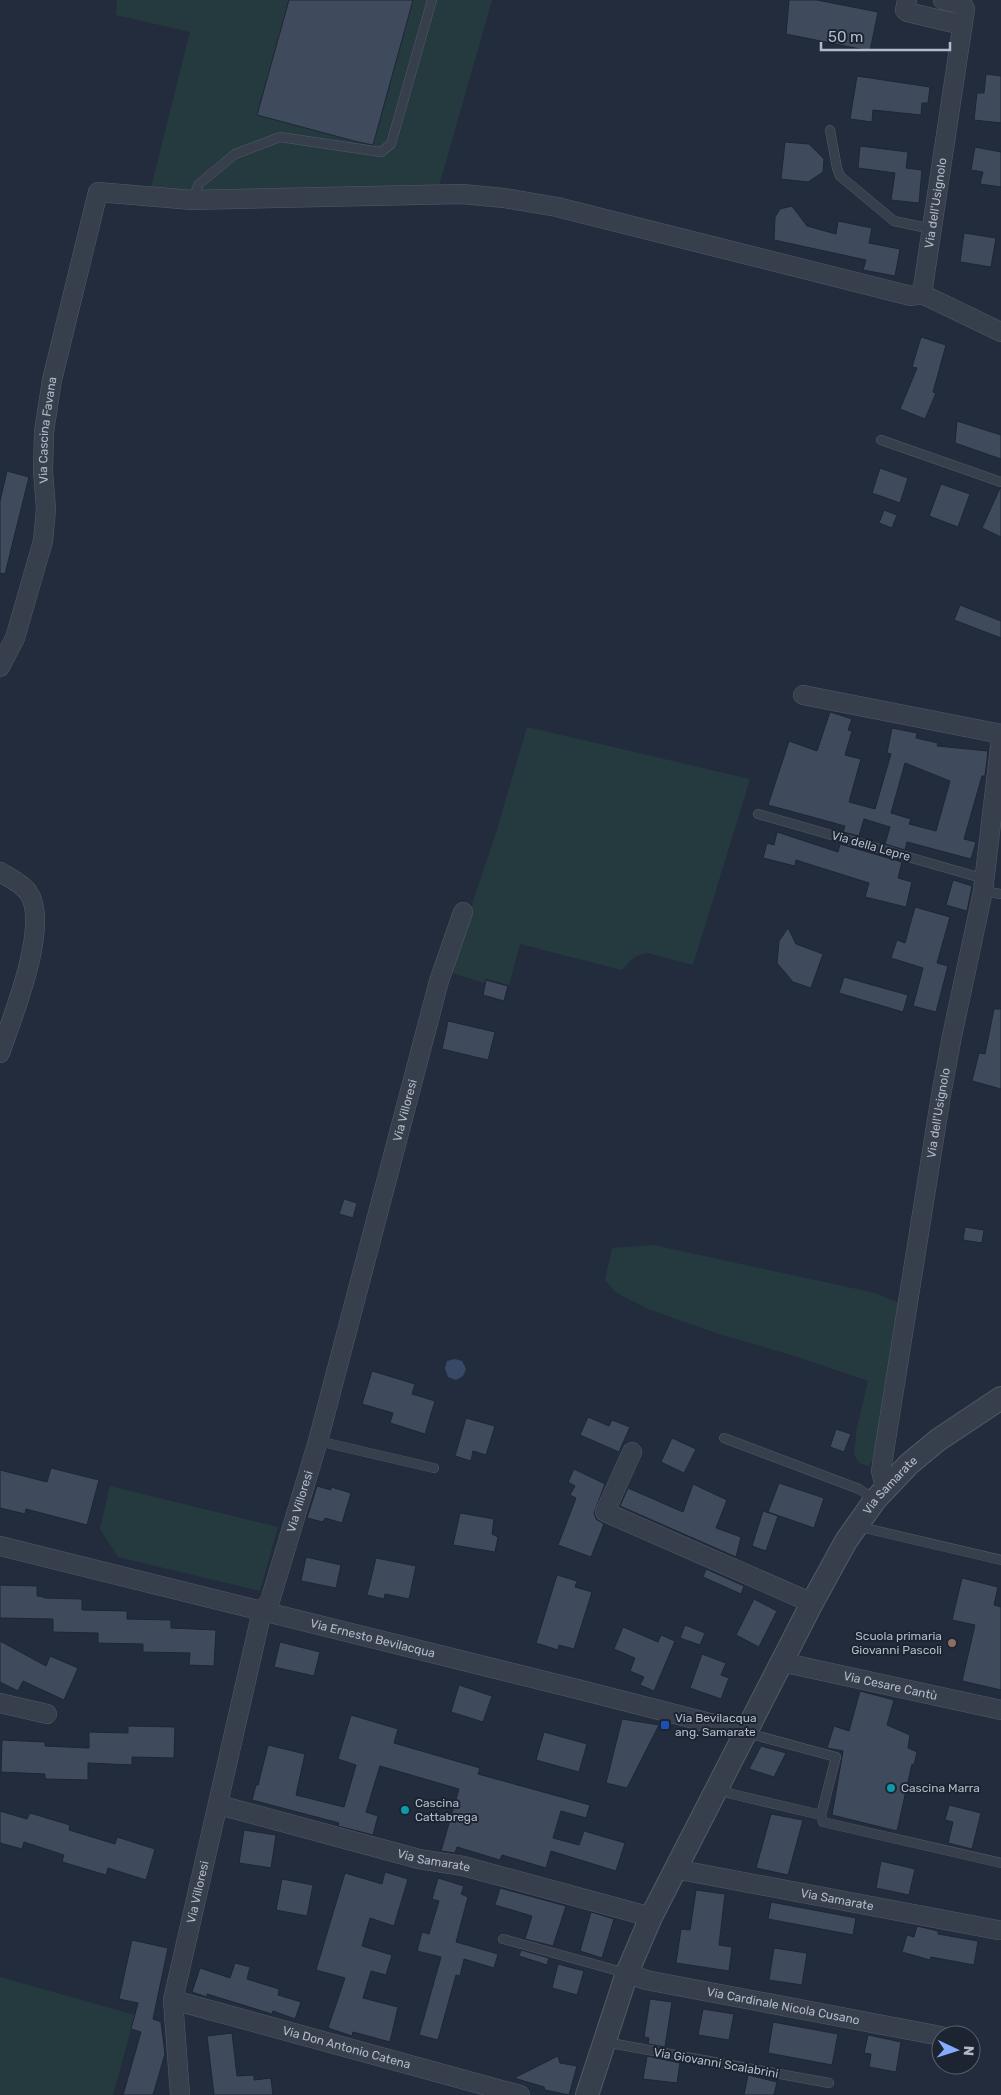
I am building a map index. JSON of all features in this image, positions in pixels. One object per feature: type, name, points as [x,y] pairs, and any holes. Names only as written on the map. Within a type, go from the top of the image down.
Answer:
[{"type":"street","points":[[907,0],[905,10],[907,12],[962,25]]},
{"type":"street","name":"Via dell'Usignolo","points":[[922,294],[962,25],[963,5],[943,0]]},
{"type":"street","name":"Via Cascina Favana","points":[[0,667],[15,638],[29,595],[42,541],[46,509],[43,471],[44,432],[52,380],[98,192],[192,200]]},
{"type":"street","points":[[192,200],[462,194],[504,198],[558,207],[912,296],[922,294],[1001,332]]},
{"type":"street","points":[[803,695],[1001,734]]},
{"type":"street","name":"Via dell'Usignolo","points":[[880,1494],[882,1471],[952,1036],[990,888],[1001,739]]},
{"type":"street","points":[[0,872],[20,884],[28,892],[35,908],[36,922],[25,980],[0,1053]]},
{"type":"street","name":"Via Villoresi","points":[[180,2095],[173,2000],[262,1611],[270,1601],[318,1441],[439,982],[463,912]]},
{"type":"street","name":"Via Samarate","points":[[586,2095],[627,1973],[651,1917],[781,1662],[856,1526],[880,1494],[928,1447],[967,1419],[1001,1398]]},
{"type":"street","points":[[632,1452],[605,1512],[812,1603]]},
{"type":"street","name":"Via Ernesto Bevilacqua","points":[[0,1546],[745,1732]]},
{"type":"street","name":"Via Cesare Cantù","points":[[781,1662],[1001,1710]]},
{"type":"street","points":[[0,1703],[47,1714]]},
{"type":"street","name":"Via Samarate","points":[[219,1805],[419,1859],[463,1866],[651,1917]]},
{"type":"street","name":"Via Samarate","points":[[675,1869],[998,1930]]},
{"type":"street","name":"Via Cardinale Nicola Cusano","points":[[627,1973],[646,1980],[931,2034]]},
{"type":"street","name":"Via Don Antonio Catena","points":[[173,2000],[520,2095]]},
{"type":"lane","points":[[192,200],[199,184],[235,154],[280,137],[382,152],[391,144],[432,0]]},
{"type":"lane","points":[[830,130],[840,176],[894,221],[932,229]]},
{"type":"lane","points":[[881,440],[1001,482]]},
{"type":"lane","name":"Via della Lepre","points":[[758,814],[990,888]]},
{"type":"lane","points":[[724,1438],[859,1490],[880,1494]]},
{"type":"lane","points":[[318,1441],[434,1468]]},
{"type":"lane","points":[[856,1526],[1001,1560]]},
{"type":"lane","points":[[745,1732],[836,1757],[821,1815],[823,1822],[1001,1864]]},
{"type":"lane","points":[[716,1788],[732,1794],[821,1815]]},
{"type":"lane","points":[[503,1939],[627,1973]]},
{"type":"lane","name":"Via Giovanni Scalabrini","points":[[604,2042],[829,2083]]},
{"type":"green space","points":[[117,0],[492,0],[439,186],[149,196],[190,32],[116,15]]},
{"type":"green space","points":[[527,727],[750,779],[693,965],[648,953],[636,956],[622,970],[520,944],[509,985],[487,979],[484,983],[449,972],[496,833]]},
{"type":"green space","points":[[653,1245],[875,1293],[901,1304],[874,1460],[868,1466],[859,1463],[854,1455],[857,1428],[868,1381],[798,1357],[719,1334],[648,1309],[615,1292],[605,1280],[612,1248]]},
{"type":"green space","points":[[110,1486],[278,1527],[260,1591],[118,1557],[100,1529]]},
{"type":"green space","points":[[0,1977],[135,2015],[113,2095],[0,2095]]},
{"type":"water","points":[[455,1359],[462,1361],[466,1369],[463,1376],[456,1380],[448,1377],[445,1368],[447,1361]]},
{"type":"building","points":[[289,0],[413,0],[373,145],[257,115]]},
{"type":"building","points":[[789,0],[817,0],[878,12],[870,51],[786,34]]},
{"type":"building","points":[[986,74],[1001,76],[1001,123],[974,120],[977,93],[984,93]]},
{"type":"building","points":[[857,76],[930,87],[928,103],[922,103],[921,115],[873,110],[872,122],[850,119]]},
{"type":"building","points":[[785,142],[809,144],[824,159],[823,172],[808,182],[781,179]]},
{"type":"building","points":[[860,146],[908,152],[906,168],[922,170],[919,203],[891,200],[895,173],[858,168]]},
{"type":"building","points":[[975,147],[1001,152],[1001,187],[980,184],[983,172],[971,170]]},
{"type":"building","points":[[792,206],[807,226],[836,234],[838,221],[872,228],[869,243],[900,249],[895,276],[863,270],[866,260],[774,240],[775,217],[780,209]]},
{"type":"building","points":[[964,233],[996,238],[991,267],[960,262]]},
{"type":"building","points":[[921,337],[946,345],[933,392],[936,393],[925,419],[900,409],[917,368],[912,367]]},
{"type":"building","points":[[957,421],[1001,435],[1001,459],[955,443]]},
{"type":"building","points":[[880,468],[908,478],[900,503],[872,493]]},
{"type":"building","points":[[7,471],[29,477],[5,574],[0,573],[0,501]]},
{"type":"building","points":[[941,484],[970,494],[958,527],[929,516]]},
{"type":"building","points":[[1001,488],[1001,537],[982,528]]},
{"type":"building","points":[[884,510],[897,515],[892,528],[879,523]]},
{"type":"building","points":[[960,605],[1001,621],[1001,638],[954,620]]},
{"type":"building","points":[[830,712],[852,719],[848,730],[852,731],[845,755],[861,759],[849,802],[875,809],[891,754],[887,753],[892,728],[917,733],[916,738],[938,743],[937,746],[988,751],[985,776],[982,776],[964,839],[976,842],[971,859],[907,842],[905,850],[885,844],[890,827],[864,819],[859,836],[843,832],[845,826],[768,805],[789,741],[817,751]],"holes":[[[905,763],[950,781],[936,831],[909,824],[911,819],[891,813]]]},
{"type":"building","points":[[777,832],[838,852],[840,844],[902,862],[898,878],[912,882],[906,907],[865,897],[869,883],[796,860],[795,866],[763,858],[767,843],[774,845]]},
{"type":"building","points":[[953,880],[972,886],[967,911],[946,905]]},
{"type":"building","points":[[915,907],[950,917],[937,963],[948,966],[936,1012],[913,1006],[923,968],[891,958],[897,940],[905,943]]},
{"type":"building","points":[[788,928],[796,944],[823,954],[811,988],[793,982],[777,963],[779,941]]},
{"type":"building","points":[[844,977],[908,995],[903,1012],[839,993]]},
{"type":"building","points":[[486,980],[508,986],[504,1001],[483,995]]},
{"type":"building","points":[[994,1009],[1001,1009],[1001,1089],[972,1081],[979,1053],[985,1054]]},
{"type":"building","points":[[448,1021],[495,1032],[488,1060],[442,1049]]},
{"type":"building","points":[[344,1199],[357,1203],[353,1218],[339,1214]]},
{"type":"building","points":[[965,1227],[984,1230],[982,1243],[963,1240]]},
{"type":"building","points":[[372,1371],[415,1384],[412,1394],[435,1401],[425,1434],[390,1423],[393,1413],[362,1404]]},
{"type":"building","points":[[588,1417],[609,1426],[612,1420],[630,1427],[619,1452],[580,1435]]},
{"type":"building","points":[[466,1418],[495,1426],[486,1455],[473,1451],[471,1461],[455,1456]]},
{"type":"building","points":[[836,1429],[851,1434],[844,1452],[830,1447]]},
{"type":"building","points":[[672,1438],[696,1449],[684,1473],[661,1462]]},
{"type":"building","points":[[51,1468],[99,1480],[87,1525],[26,1509],[25,1514],[0,1508],[0,1470],[47,1482]]},
{"type":"building","points":[[574,1469],[605,1484],[594,1513],[596,1519],[604,1524],[591,1557],[558,1545],[576,1498],[570,1495],[575,1486],[568,1482]]},
{"type":"building","points":[[779,1483],[824,1498],[814,1528],[768,1512]]},
{"type":"building","points":[[693,1484],[727,1500],[716,1528],[741,1537],[736,1557],[620,1506],[628,1488],[683,1512]]},
{"type":"building","points":[[317,1486],[331,1490],[331,1487],[351,1493],[342,1523],[325,1518],[323,1522],[307,1518]]},
{"type":"building","points":[[763,1511],[778,1516],[766,1551],[752,1546]]},
{"type":"building","points":[[460,1513],[494,1519],[492,1534],[498,1537],[495,1552],[453,1545]]},
{"type":"building","points":[[306,1557],[341,1565],[336,1588],[301,1581]]},
{"type":"building","points":[[376,1558],[416,1566],[409,1599],[385,1594],[384,1599],[367,1595]]},
{"type":"building","points":[[706,1569],[744,1586],[741,1594],[703,1577]]},
{"type":"building","points":[[557,1575],[577,1581],[575,1587],[592,1592],[574,1649],[559,1645],[558,1650],[536,1643]]},
{"type":"building","points":[[962,1578],[998,1587],[994,1605],[1001,1607],[1001,1690],[962,1681],[975,1625],[952,1620]]},
{"type":"building","points":[[0,1585],[37,1586],[37,1596],[44,1598],[82,1599],[82,1610],[127,1611],[127,1619],[171,1620],[171,1628],[216,1630],[214,1666],[189,1665],[190,1653],[143,1652],[143,1644],[98,1643],[98,1633],[53,1632],[53,1619],[0,1618]]},
{"type":"building","points":[[754,1599],[777,1611],[759,1647],[736,1635]]},
{"type":"building","points":[[685,1625],[705,1633],[700,1645],[680,1638]]},
{"type":"building","points":[[623,1627],[658,1642],[661,1635],[675,1641],[654,1691],[640,1685],[644,1677],[630,1671],[635,1658],[614,1649]]},
{"type":"building","points":[[0,1641],[46,1666],[50,1656],[78,1668],[64,1700],[23,1681],[18,1691],[0,1682]]},
{"type":"building","points":[[280,1642],[320,1652],[314,1676],[274,1667]]},
{"type":"building","points":[[702,1654],[726,1663],[721,1675],[729,1678],[721,1699],[690,1688]]},
{"type":"building","points":[[459,1685],[492,1696],[483,1722],[451,1712]]},
{"type":"building","points":[[860,1691],[894,1700],[887,1725],[910,1735],[908,1748],[917,1752],[914,1765],[912,1764],[897,1831],[832,1815],[843,1751],[827,1748],[834,1726],[849,1731]]},
{"type":"building","points":[[351,1715],[398,1729],[394,1743],[480,1768],[478,1774],[590,1805],[586,1818],[561,1811],[553,1838],[579,1845],[584,1831],[625,1843],[616,1871],[551,1851],[546,1868],[502,1855],[500,1860],[457,1847],[455,1853],[441,1851],[459,1789],[380,1766],[366,1812],[378,1816],[373,1835],[338,1826],[339,1823],[252,1800],[256,1785],[258,1785],[268,1745],[305,1754],[296,1795],[344,1807],[356,1765],[338,1759]]},
{"type":"building","points":[[622,1719],[659,1725],[627,1788],[606,1783]]},
{"type":"building","points":[[128,1726],[175,1727],[174,1758],[132,1757],[132,1765],[88,1763],[88,1780],[45,1779],[45,1774],[1,1772],[2,1740],[45,1742],[45,1746],[89,1748],[89,1732],[128,1733]]},
{"type":"building","points":[[544,1732],[587,1744],[579,1772],[536,1760]]},
{"type":"building","points":[[761,1746],[786,1753],[774,1777],[749,1769]]},
{"type":"building","points":[[949,1805],[981,1813],[972,1849],[948,1843],[953,1822],[945,1820]]},
{"type":"building","points":[[0,1811],[27,1819],[30,1813],[70,1825],[69,1830],[115,1844],[117,1837],[155,1849],[146,1880],[108,1868],[106,1875],[62,1862],[64,1855],[24,1842],[22,1849],[0,1843]]},
{"type":"building","points":[[771,1814],[803,1820],[788,1875],[756,1868]]},
{"type":"building","points":[[244,1830],[276,1835],[271,1868],[239,1863]]},
{"type":"building","points":[[881,1861],[915,1869],[909,1895],[876,1888]]},
{"type":"building","points":[[385,1872],[408,1879],[394,1926],[370,1918],[362,1946],[392,1955],[386,1975],[371,1971],[363,1998],[398,2007],[390,2042],[353,2032],[352,2036],[328,2028],[345,1978],[316,1970],[345,1873],[382,1884]]},
{"type":"building","points":[[438,1878],[464,1886],[461,1894],[468,1897],[456,1942],[498,1954],[494,1968],[464,1959],[460,1976],[456,1975],[438,2040],[419,2035],[441,1957],[417,1951],[422,1932],[429,1934],[439,1901],[432,1899]]},
{"type":"building","points":[[282,1879],[313,1885],[307,1916],[276,1910]]},
{"type":"building","points":[[500,1888],[566,1906],[553,1946],[525,1939],[532,1916],[495,1905]]},
{"type":"building","points":[[696,1890],[725,1894],[719,1945],[732,1947],[729,1971],[676,1963],[681,1929],[690,1930]]},
{"type":"building","points":[[771,1902],[856,1918],[853,1935],[768,1919]]},
{"type":"building","points":[[591,1912],[614,1919],[602,1958],[580,1951]]},
{"type":"building","points":[[917,1926],[938,1931],[938,1934],[978,1941],[974,1965],[931,1957],[930,1960],[902,1952],[907,1935],[914,1937]]},
{"type":"building","points":[[132,1940],[168,1948],[153,2019],[161,2022],[165,2054],[153,2095],[123,2095],[141,2032],[131,2029],[138,2003],[119,1999]]},
{"type":"building","points":[[774,1948],[807,1953],[802,1985],[769,1980]]},
{"type":"building","points":[[521,1950],[549,1958],[547,1965],[519,1956]]},
{"type":"building","points":[[235,1963],[250,1967],[247,1979],[279,1989],[278,1995],[301,2002],[295,2019],[273,2011],[272,2014],[207,1994],[207,1997],[192,1992],[200,1968],[230,1978]]},
{"type":"building","points":[[558,1964],[584,1971],[577,1995],[552,1988]]},
{"type":"building","points":[[650,1999],[672,2002],[665,2047],[648,2044],[649,2038],[644,2037]]},
{"type":"building","points":[[703,2009],[734,2014],[729,2040],[698,2035]]},
{"type":"building","points":[[773,2022],[838,2034],[832,2065],[768,2053]]},
{"type":"building","points":[[232,2033],[237,2076],[254,2075],[254,2080],[271,2078],[273,2095],[214,2095],[207,2036]]},
{"type":"building","points":[[868,2035],[901,2042],[896,2072],[869,2067],[871,2054],[864,2053]]},
{"type":"building","points":[[558,2056],[560,2063],[577,2066],[569,2095],[545,2090],[544,2087],[514,2078]]},
{"type":"building","points":[[647,2056],[680,2063],[677,2083],[643,2079]]},
{"type":"building","points":[[748,2075],[777,2082],[774,2095],[744,2095]]},
{"type":"place","name":"Scuola primaria Giovanni Pascoli","points":[[952,1643]]},
{"type":"place","name":"Via Bevilacqua ang. Samarate","points":[[665,1725]]},
{"type":"place","name":"Cascina Marra","points":[[891,1788]]},
{"type":"place","name":"Cascina Cattabrega","points":[[405,1810]]}]
